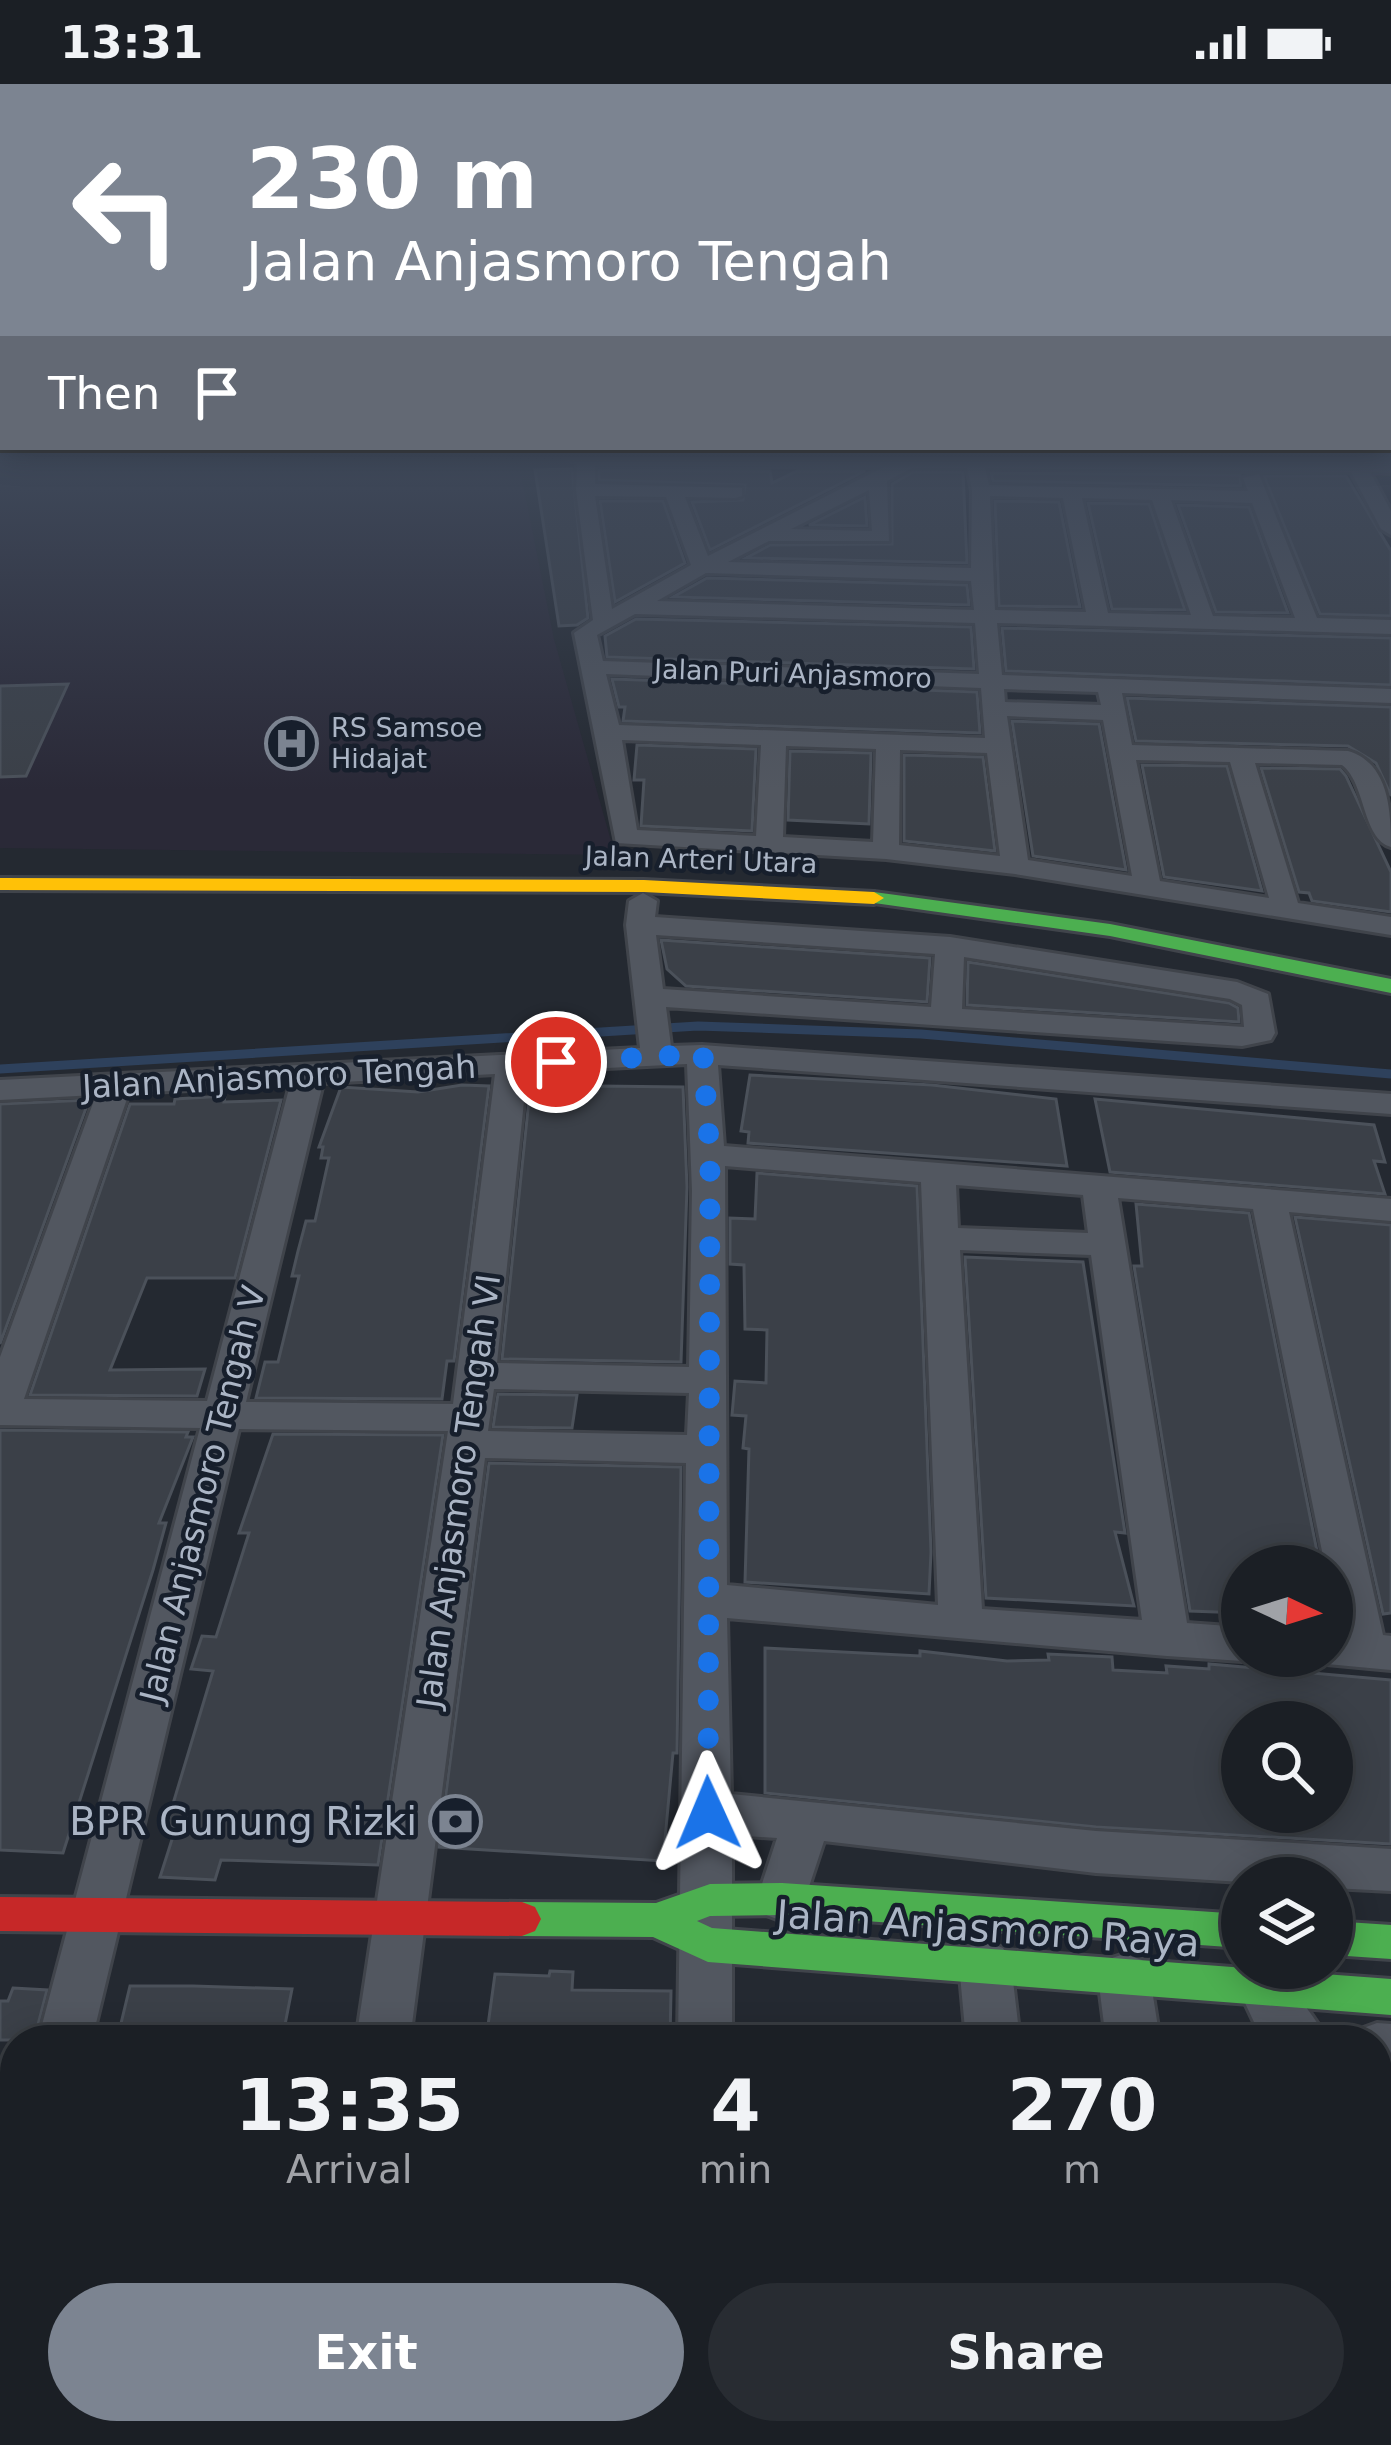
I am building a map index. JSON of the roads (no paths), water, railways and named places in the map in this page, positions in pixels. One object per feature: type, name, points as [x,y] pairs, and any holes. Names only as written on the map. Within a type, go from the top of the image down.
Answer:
[{"type":"main road","name":"Jalan Arteri Utara","points":[[0,866],[461,866],[829,878],[1102,908],[1391,964]]},
{"type":"main road","name":"Jalan Arteri Utara","points":[[0,884],[644,886],[898,900],[1223,950],[1391,986]]},
{"type":"main road","name":"Jalan Anjasmoro Raya","points":[[656,1920],[709,1923],[782,1899],[1221,1930]]},
{"type":"main road","name":"Jalan Anjasmoro Raya","points":[[0,1914],[709,1923],[985,1964],[1221,1985]]},
{"type":"main road","points":[[1353,1939],[1391,1942]]},
{"type":"main road","name":"Jalan Anjasmoro Raya","points":[[1280,1989],[1391,1996]]},
{"type":"street","points":[[590,569],[592,667],[609,731],[623,834],[642,841],[886,851],[1015,866],[1285,905],[1391,926]]},
{"type":"street","points":[[594,626],[698,569]]},
{"type":"street","points":[[778,569],[981,575]]},
{"type":"street","points":[[981,569],[1015,866]]},
{"type":"street","points":[[1088,569],[1099,621]]},
{"type":"street","points":[[1186,569],[1204,622]]},
{"type":"street","points":[[1287,569],[1306,617]]},
{"type":"street","points":[[628,607],[1204,622],[1391,611]]},
{"type":"street","points":[[1306,617],[1391,627]]},
{"type":"street","name":"Jalan Puri Anjasmoro","points":[[592,667],[994,682],[1112,700]]},
{"type":"street","name":"Jalan Puri Anjasmoro","points":[[996,709],[1112,700],[1391,696]]},
{"type":"street","points":[[1112,700],[1147,883]]},
{"type":"street","name":"Jalan Puri Anjasmoro","points":[[609,731],[998,746]]},
{"type":"street","points":[[769,844],[774,739]]},
{"type":"street","points":[[886,851],[888,743]]},
{"type":"street","points":[[1121,752],[1340,758],[1358,763],[1391,839]]},
{"type":"street","points":[[1240,755],[1285,905]]},
{"type":"street","points":[[644,886],[640,925],[656,1050]]},
{"type":"street","points":[[640,925],[950,946],[1237,991],[1257,1000],[1260,1033],[1242,1037],[650,1002]]},
{"type":"street","points":[[946,1018],[950,946]]},
{"type":"street","name":"Jalan Anjasmoro Tengah","points":[[0,1090],[512,1064],[656,1050],[1391,1104]]},
{"type":"street","points":[[703,1054],[710,1155],[706,2025]]},
{"type":"street","name":"Jalan Anjasmoro Tengah VI","points":[[385,2025],[476,1376],[512,1064]]},
{"type":"street","name":"Jalan Anjasmoro Tengah V","points":[[69,2025],[309,1074]]},
{"type":"street","points":[[116,1084],[3,1393],[223,1415],[709,1450]]},
{"type":"street","points":[[710,1155],[1391,1210]]},
{"type":"street","points":[[938,1177],[961,1624]]},
{"type":"street","points":[[1099,1188],[1167,1639]]},
{"type":"street","points":[[1269,1201],[1363,1652]]},
{"type":"street","points":[[941,1238],[1108,1245]]},
{"type":"street","points":[[476,1376],[708,1379]]},
{"type":"street","points":[[705,1599],[1221,1643]]},
{"type":"street","points":[[708,1813],[807,1819],[1096,1852],[1391,1870]]},
{"type":"street","points":[[782,1899],[807,1819]]},
{"type":"street","points":[[985,1964],[991,2025]]},
{"type":"street","points":[[1124,1977],[1131,2025]]},
{"type":"street","points":[[1264,1989],[1284,2025]]},
{"type":"waterway","points":[[0,1069],[698,1026],[921,1034],[1391,1074]]},
{"type":"place","name":"RS Samsoe Hidajat","points":[[292,744]]},
{"type":"place","name":"BPR Gunung Rizki","points":[[456,1821]]}]
